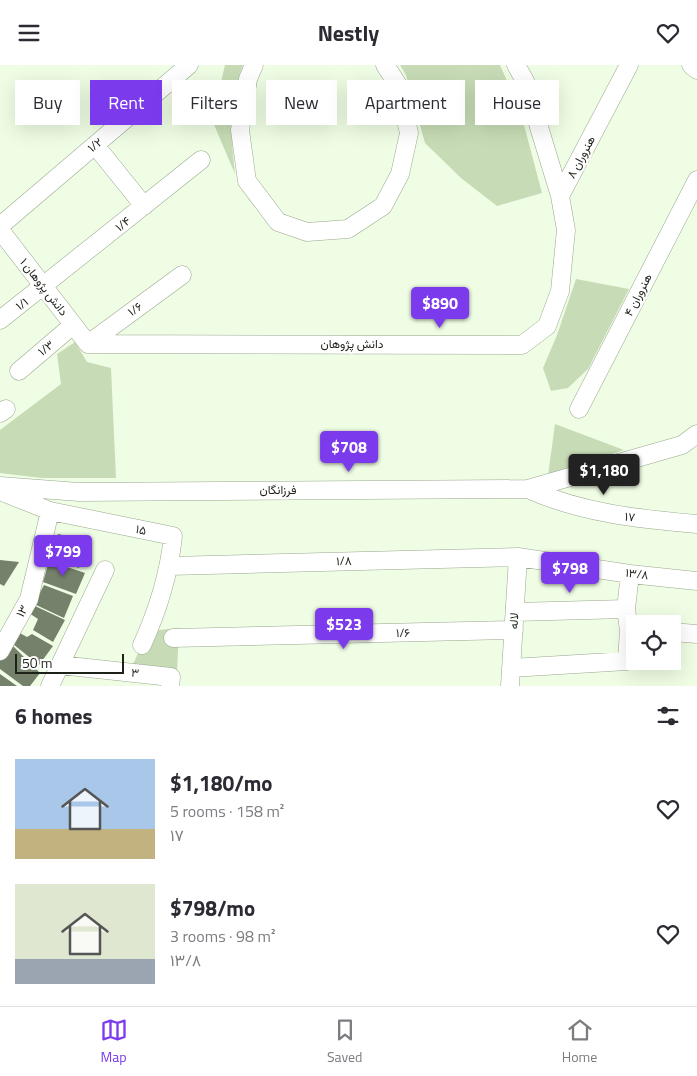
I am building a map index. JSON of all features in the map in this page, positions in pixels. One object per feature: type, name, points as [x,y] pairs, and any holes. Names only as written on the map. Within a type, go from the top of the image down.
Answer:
[{"type":"street","name":"۱/۲","points":[[0,226],[190,65]]},
{"type":"street","points":[[254,65],[248,79],[240,129],[247,181],[278,222],[307,232],[348,229],[382,207],[400,174],[409,133],[398,85],[385,65]]},
{"type":"street","name":"دانش پژوهان","points":[[88,344],[522,345],[547,326],[560,291],[566,230],[560,196],[524,81],[516,65]]},
{"type":"street","name":"هنروران ۸","points":[[560,196],[629,65]]},
{"type":"street","points":[[691,65],[697,70]]},
{"type":"street","points":[[96,145],[144,206]]},
{"type":"street","name":"۱/۴","points":[[44,287],[201,160]]},
{"type":"street","name":"هنروران ۴","points":[[578,409],[697,180]]},
{"type":"street","name":"دانش پژوهان ۱","points":[[0,230],[88,344]]},
{"type":"street","name":"۱/۶","points":[[88,344],[182,275]]},
{"type":"street","name":"۱/۱","points":[[0,320],[44,287]]},
{"type":"street","name":"۱/۳","points":[[20,371],[73,325]]},
{"type":"street","name":"فرزانگان","points":[[0,486],[79,492],[528,489],[682,445],[697,434]]},
{"type":"street","name":"۱۷","points":[[528,489],[555,502],[615,515],[697,524]]},
{"type":"street","name":"۱۵","points":[[0,491],[50,511],[173,536],[170,566],[151,626],[142,645]]},
{"type":"street","name":"۱۳","points":[[0,651],[29,599],[50,511]]},
{"type":"street","name":"۱/۸","points":[[170,566],[518,557]]},
{"type":"street","name":"۱۳/۸","points":[[518,557],[630,574],[697,581]]},
{"type":"street","name":"لاله","points":[[510,686],[518,557]]},
{"type":"street","points":[[50,686],[105,570]]},
{"type":"street","points":[[628,615],[626,609],[630,574]]},
{"type":"street","points":[[515,612],[626,609]]},
{"type":"street","name":"۱/۶","points":[[173,638],[514,630]]},
{"type":"street","points":[[681,633],[697,634]]},
{"type":"street","points":[[511,668],[626,661]]},
{"type":"street","name":"۳","points":[[60,665],[171,677],[170,686]]},
{"type":"green space","points":[[225,65],[243,65],[238,80],[221,80]]},
{"type":"green space","points":[[400,65],[500,65],[507,80],[475,80],[475,125],[524,125],[542,193],[497,206],[461,178],[425,143],[420,125],[465,125],[465,80],[407,80]]},
{"type":"green space","points":[[214,125],[232,125],[235,174]]},
{"type":"green space","points":[[576,279],[629,289],[588,369],[568,388],[551,391],[543,368],[557,335]]},
{"type":"green space","points":[[75,342],[87,362],[111,368],[116,478],[42,478],[0,473],[0,430],[61,384],[57,354]]},
{"type":"green space","points":[[555,424],[624,450],[548,476]]},
{"type":"green space","points":[[179,628],[177,673],[132,666],[149,631]]},
{"type":"building","points":[[58,534],[87,540],[79,568],[49,556]]},
{"type":"building","points":[[0,560],[19,562],[4,586],[0,584]]},
{"type":"building","points":[[49,561],[85,573],[76,594],[43,582]]},
{"type":"building","points":[[44,585],[73,596],[64,618],[34,604]]},
{"type":"building","points":[[35,606],[65,620],[53,642],[33,630],[38,619],[29,613]]},
{"type":"building","points":[[18,632],[27,637],[32,634],[53,646],[39,665],[13,644]]},
{"type":"building","points":[[13,646],[40,673],[30,686],[23,686],[0,669],[0,661]]},
{"type":"building","points":[[0,674],[17,686],[0,686]]}]
